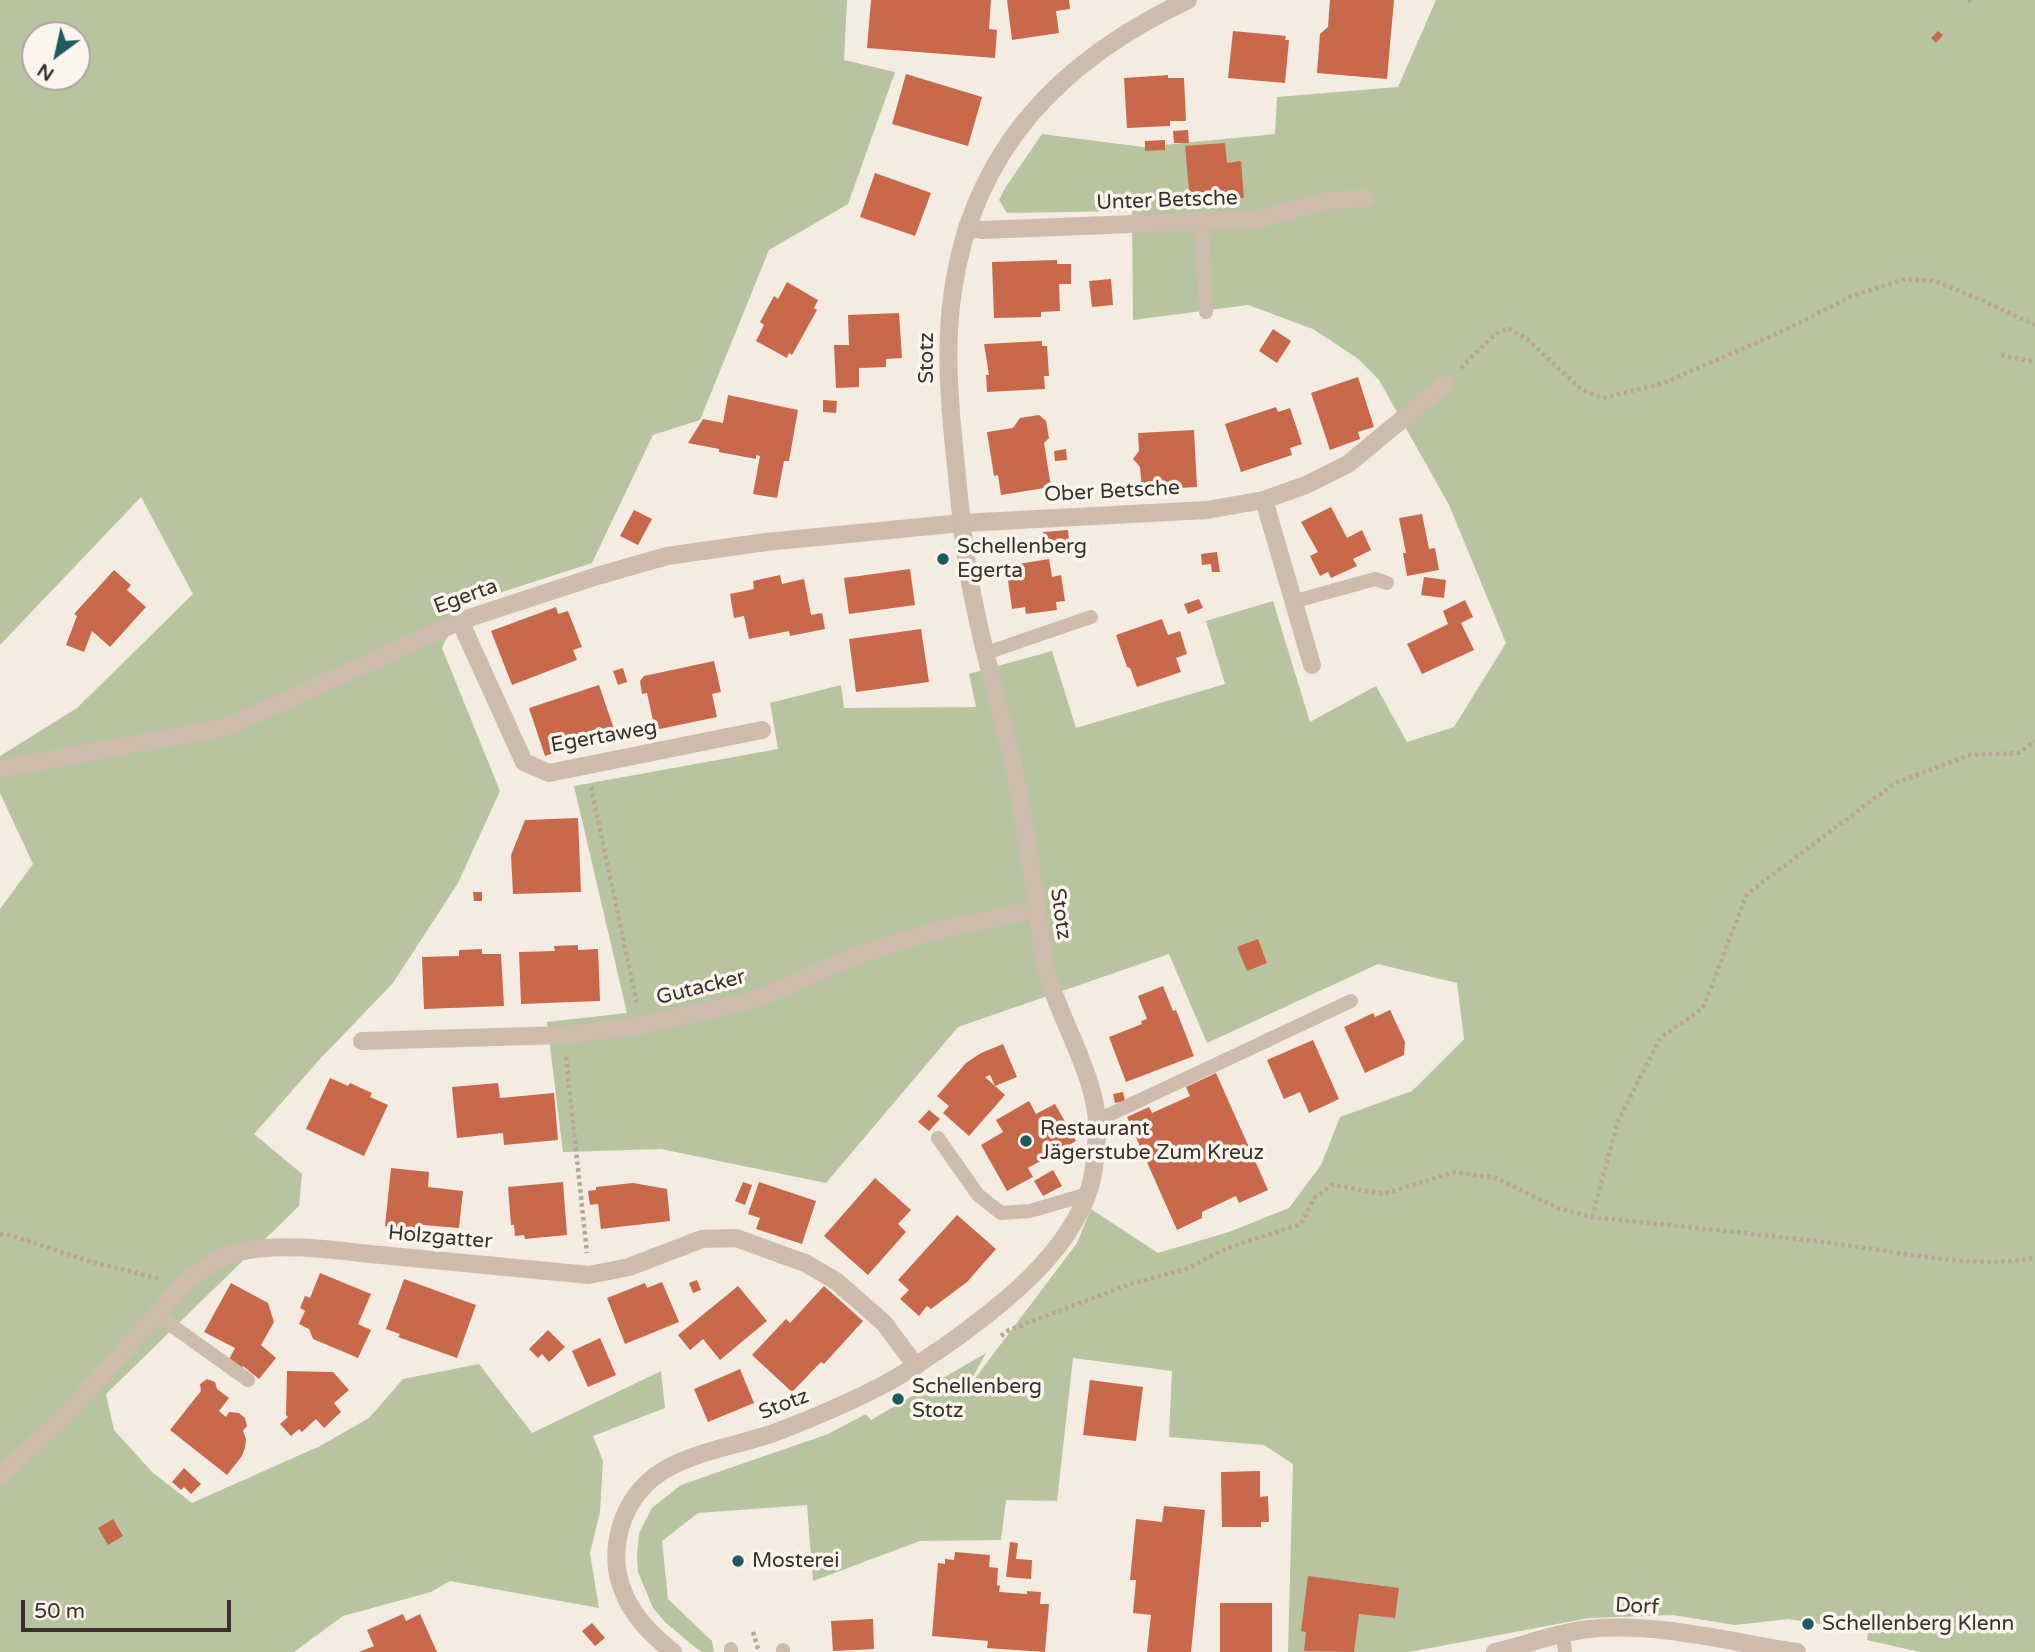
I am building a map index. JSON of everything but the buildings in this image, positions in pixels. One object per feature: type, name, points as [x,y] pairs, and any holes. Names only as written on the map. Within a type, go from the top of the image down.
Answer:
[{"type":"street","name":"Stotz","points":[[673,1652],[638,1618],[624,1596],[618,1573],[616,1551],[619,1530],[627,1510],[651,1479],[674,1465],[755,1441],[816,1417],[916,1366],[985,1317],[1043,1265],[1065,1236],[1088,1194],[1095,1165],[1098,1120],[1089,1081],[1048,977],[1023,810],[966,558],[950,412],[949,324],[956,271],[967,227],[976,202],[1014,133],[1046,95],[1094,55],[1128,32],[1188,0]]},
{"type":"street","name":"Unter Betsche","points":[[967,227],[982,230],[1259,219],[1325,201],[1366,198]]},
{"type":"street","name":"Ober Betsche","points":[[962,523],[1207,510],[1264,500],[1306,485],[1348,464],[1445,384]]},
{"type":"street","points":[[1264,500],[1312,665]]},
{"type":"street","name":"Egerta","points":[[0,769],[227,727],[460,621],[667,556],[766,542],[962,523]]},
{"type":"street","name":"Egertaweg","points":[[460,621],[524,762],[549,772],[762,730]]},
{"type":"street","name":"Gutacker","points":[[362,1041],[564,1035],[642,1025],[754,1000],[853,957],[929,932],[1037,909]]},
{"type":"street","name":"Holzgatter","points":[[0,1477],[71,1409],[197,1272],[221,1257],[246,1250],[316,1249],[589,1275],[629,1267],[702,1239],[737,1238],[805,1263],[836,1281],[884,1323],[916,1366]]},
{"type":"street","name":"Dorf","points":[[1495,1652],[1564,1643],[1588,1629],[1628,1627],[1797,1652]]},
{"type":"lane","points":[[1202,223],[1206,312]]},
{"type":"lane","points":[[1292,602],[1375,579],[1387,583]]},
{"type":"lane","points":[[986,653],[1091,617]]},
{"type":"lane","points":[[1098,1120],[1352,1001]]},
{"type":"lane","points":[[938,1138],[978,1195],[1001,1213],[1030,1211],[1088,1194]]},
{"type":"lane","points":[[157,1315],[248,1380]]},
{"type":"path","points":[[1445,384],[1494,334],[1508,328],[1527,339],[1582,390],[1603,398],[1664,383],[1787,329],[1852,296],[1906,279],[1935,281],[2035,325]]},
{"type":"path","points":[[2001,355],[2035,362]]},
{"type":"path","points":[[1592,1217],[1618,1121],[1661,1037],[1703,1008],[1747,894],[1895,782],[1970,755],[2019,753],[2035,741]]},
{"type":"path","points":[[586,765],[642,1025]]},
{"type":"path","points":[[564,1035],[587,1256]]},
{"type":"path","points":[[998,1338],[1009,1330],[1130,1284],[1186,1269],[1227,1248],[1301,1224],[1314,1198],[1332,1185],[1384,1194],[1454,1172],[1496,1178],[1558,1208],[1592,1217],[1942,1258],[2010,1262],[2035,1258]]},
{"type":"path","points":[[0,1234],[88,1261],[183,1285]]},
{"type":"path","points":[[753,1632],[759,1652]]},
{"type":"green space","points":[[0,0],[847,0],[844,60],[895,72],[848,204],[769,250],[700,420],[653,435],[592,563],[462,605],[442,648],[500,791],[458,883],[393,983],[319,1060],[254,1134],[302,1174],[299,1206],[106,1394],[114,1430],[153,1473],[192,1503],[320,1446],[369,1418],[403,1379],[479,1364],[532,1433],[661,1371],[665,1408],[593,1436],[603,1461],[600,1512],[590,1553],[599,1608],[450,1581],[431,1592],[343,1616],[294,1652],[0,1652],[0,909],[33,864],[0,793],[0,756],[77,708],[193,594],[141,497],[0,645]]},
{"type":"green space","points":[[1436,0],[2035,0],[2035,1652],[1920,1652],[1867,1640],[1868,1631],[1788,1619],[1735,1625],[1673,1615],[1589,1618],[1409,1652],[1288,1652],[1293,1464],[1264,1445],[1169,1437],[1172,1371],[1073,1358],[1057,1501],[1006,1500],[1001,1540],[920,1541],[813,1581],[807,1505],[698,1513],[662,1541],[668,1599],[712,1641],[714,1652],[702,1652],[666,1623],[653,1608],[638,1572],[639,1533],[652,1508],[681,1485],[828,1434],[866,1414],[871,1420],[986,1353],[964,1393],[1077,1243],[1091,1209],[1158,1253],[1229,1232],[1289,1208],[1321,1165],[1340,1117],[1412,1091],[1464,1039],[1457,983],[1378,964],[1207,1043],[1169,954],[958,1027],[826,1183],[661,1149],[563,1152],[547,1022],[627,1013],[574,786],[778,749],[770,703],[841,685],[844,708],[976,707],[969,674],[1052,651],[1076,728],[1225,684],[1206,621],[1273,601],[1310,722],[1376,686],[1407,742],[1454,727],[1506,643],[1449,505],[1379,380],[1357,358],[1313,329],[1248,305],[1133,320],[1132,211],[1007,213],[999,200],[1042,134],[1143,147],[1275,134],[1277,97],[1398,87]]},
{"type":"place","name":"Schellenberg Egerta","points":[[943,559]]},
{"type":"place","name":"Restaurant Jägerstube Zum Kreuz","points":[[1026,1141]]},
{"type":"place","name":"Schellenberg Stotz","points":[[898,1399]]},
{"type":"place","name":"Mosterei","points":[[738,1561]]},
{"type":"place","name":"Schellenberg Klenn","points":[[1808,1624]]}]
